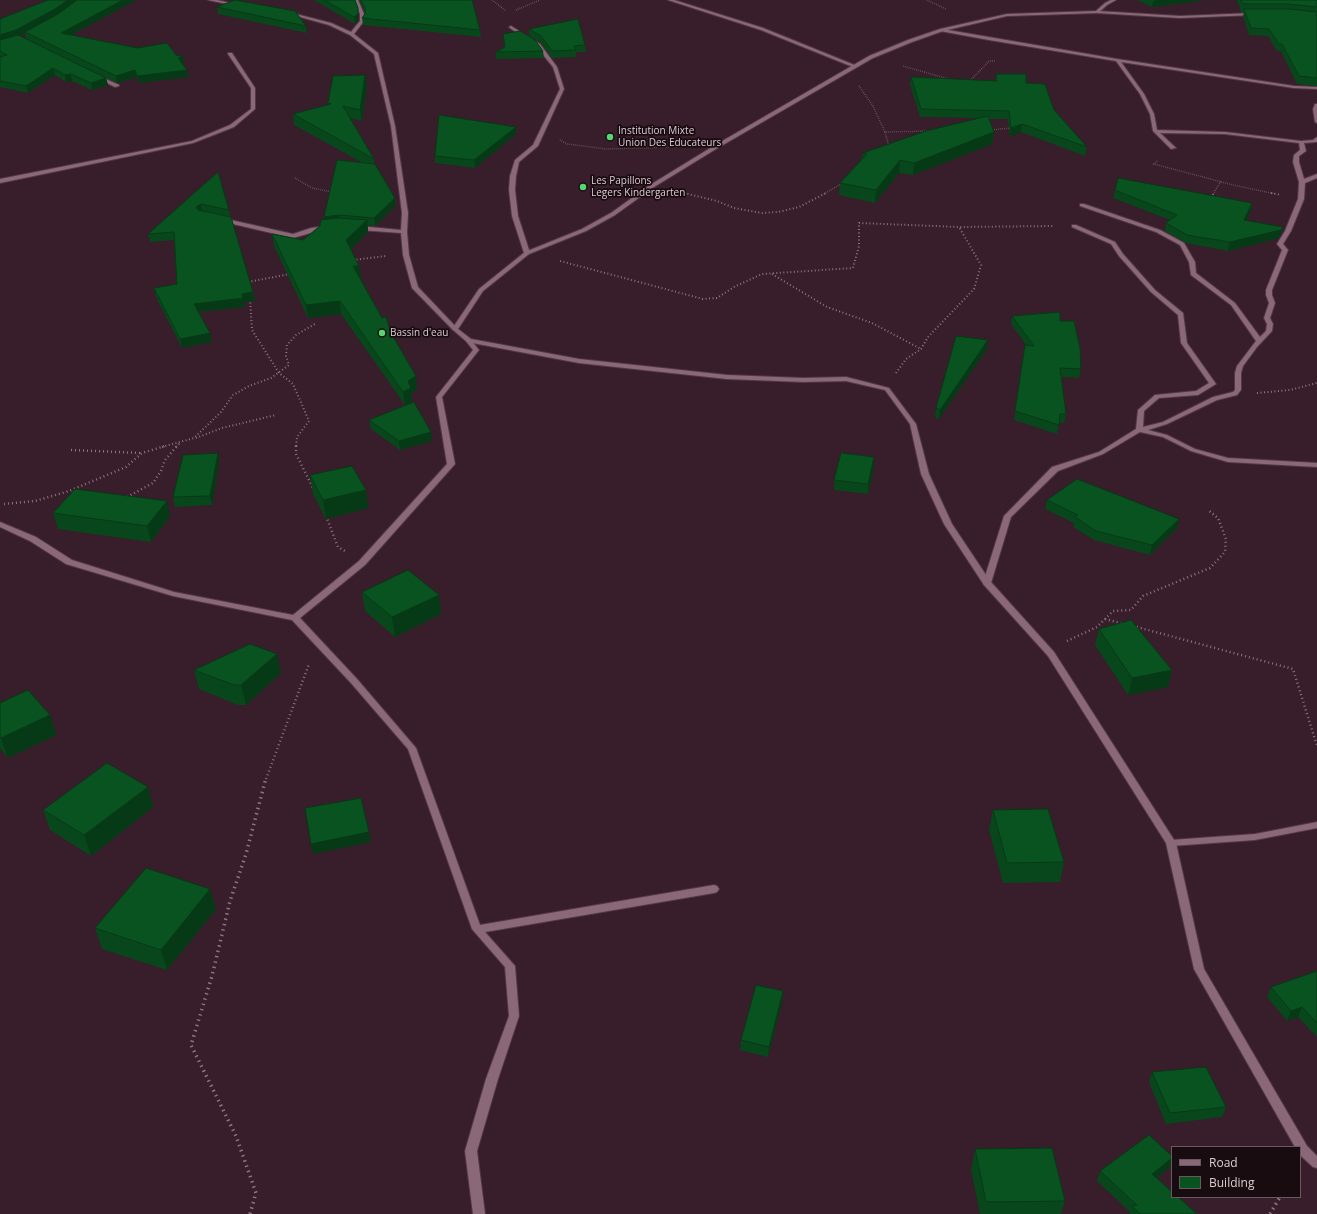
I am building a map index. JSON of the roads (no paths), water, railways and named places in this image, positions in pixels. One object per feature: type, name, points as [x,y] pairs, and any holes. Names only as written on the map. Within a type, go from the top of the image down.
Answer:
[{"type":"street","points":[[210,0],[245,6]]},
{"type":"street","points":[[352,34],[362,21],[362,14],[356,0]]},
{"type":"street","points":[[670,0],[762,29],[855,66]]},
{"type":"street","points":[[1097,12],[1106,4],[1114,0]]},
{"type":"street","points":[[284,12],[330,24],[352,34],[376,53],[394,134],[405,214],[404,232],[406,255],[415,288],[455,329],[469,341],[476,350],[439,397],[451,464],[362,563],[295,618]]},
{"type":"street","points":[[455,329],[481,290],[527,253],[584,230],[613,214],[652,186],[714,148],[847,73],[855,66],[872,57],[942,30],[1007,15],[1097,12],[1180,17],[1264,14]]},
{"type":"street","points":[[511,27],[538,45],[555,67],[562,89],[535,146],[517,161],[512,190],[515,216],[527,253]]},
{"type":"street","points":[[942,30],[1117,60],[1214,73],[1294,87],[1317,88]]},
{"type":"street","points":[[0,181],[193,142],[232,126],[254,109],[253,88],[230,54]]},
{"type":"street","points":[[1117,60],[1142,94],[1152,114],[1155,131],[1173,148]]},
{"type":"street","points":[[92,74],[117,86]]},
{"type":"street","points":[[1317,105],[1315,109],[1317,122]]},
{"type":"street","points":[[1155,131],[1225,133],[1301,142],[1315,141],[1317,138]]},
{"type":"street","points":[[987,583],[1008,516],[1055,469],[1101,453],[1138,430],[1165,423],[1214,398],[1235,394],[1238,390],[1238,372],[1240,366],[1259,340],[1269,331],[1270,324],[1267,318],[1272,303],[1269,290],[1285,250],[1280,244],[1288,231],[1301,199],[1302,182],[1296,162],[1297,155],[1303,151],[1301,142]]},
{"type":"street","points":[[1302,182],[1317,176]]},
{"type":"street","points":[[1082,205],[1158,231],[1182,244],[1192,262],[1193,274],[1233,304],[1259,340]]},
{"type":"street","points":[[217,219],[293,236],[311,230],[333,227]]},
{"type":"street","points":[[1074,226],[1113,243],[1121,255],[1153,291],[1181,314],[1184,343],[1213,384],[1198,393],[1157,396],[1142,410],[1138,430]]},
{"type":"street","points":[[356,228],[404,232]]},
{"type":"street","points":[[469,341],[578,361],[727,377],[803,380],[846,379],[887,388],[913,424],[925,474],[948,524],[987,583],[1051,654],[1171,843],[1199,969],[1301,1146]]},
{"type":"street","points":[[1138,430],[1165,436],[1193,450],[1228,460],[1317,465]]},
{"type":"street","points":[[0,524],[33,539],[69,562],[173,594],[295,618],[354,681],[412,748],[477,929],[510,966],[514,1016],[492,1079],[471,1151],[479,1214]]},
{"type":"street","points":[[1171,843],[1256,837],[1317,825]]},
{"type":"street","points":[[477,929],[714,889]]},
{"type":"street","points":[[1301,1147],[1317,1163]]},
{"type":"place","name":"Institution Mixte Union Des Educateurs","points":[[610,137]]},
{"type":"place","name":"Les Papillons Legers Kindergarten","points":[[583,187]]},
{"type":"place","name":"Bassin d'eau","points":[[382,333]]}]
